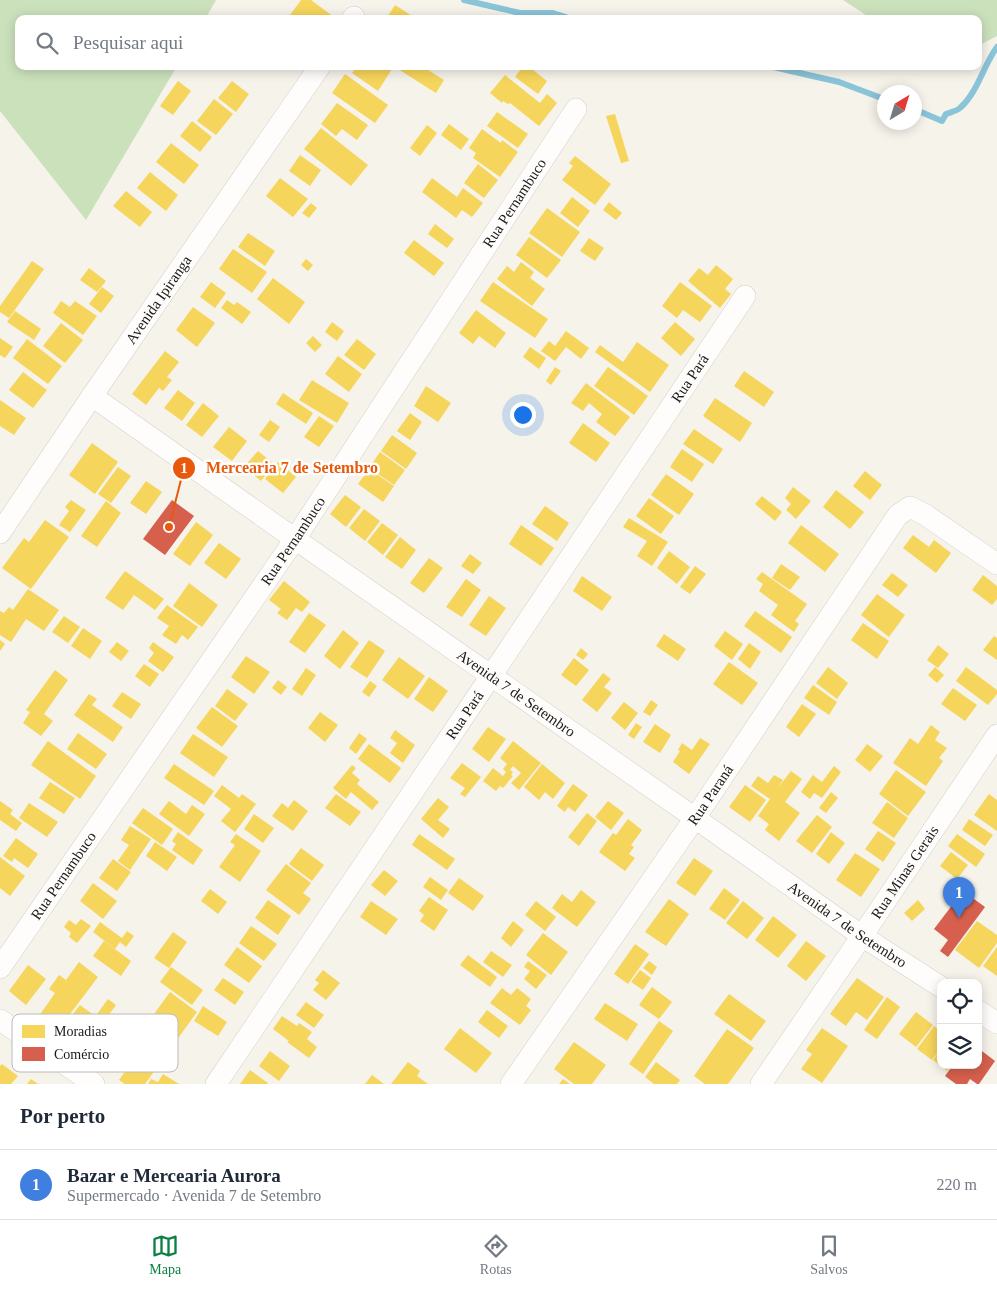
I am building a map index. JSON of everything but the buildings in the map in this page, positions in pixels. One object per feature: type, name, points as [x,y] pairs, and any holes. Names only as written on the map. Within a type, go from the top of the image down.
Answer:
[{"type":"street","name":"Avenida Ipiranga","points":[[0,533],[92,396],[317,70]]},
{"type":"street","name":"Rua Pernambuco","points":[[0,968],[295,540],[576,109]]},
{"type":"street","name":"Rua Pará","points":[[216,1084],[745,296]]},
{"type":"street","name":"Avenida 7 de Setembro","points":[[92,396],[862,936],[937,984]]},
{"type":"street","name":"Rua Paraná","points":[[511,1084],[695,818],[898,515],[910,507],[924,514],[997,564]]},
{"type":"street","name":"Rua Minas Gerais","points":[[761,1084],[997,735]]},
{"type":"street","points":[[982,1014],[997,1023]]},
{"type":"street","points":[[0,1020],[12,1028]]},
{"type":"street","points":[[76,1072],[94,1084]]},
{"type":"green space","points":[[0,0],[216,0],[207,15],[15,15],[15,70],[175,70],[86,220],[0,111]]},
{"type":"green space","points":[[843,0],[997,0],[997,36],[982,44],[982,15],[866,15]]},
{"type":"waterway","points":[[464,0],[520,13],[553,13],[559,15]]},
{"type":"waterway","points":[[922,112],[942,121],[946,114],[959,109],[976,87],[997,47]]},
{"type":"waterway","points":[[786,70],[839,82],[877,96]]},
{"type":"place","name":"Mercearia 7 de Setembro","points":[[169,527]]},
{"type":"place","name":"Bazar e Mercearia Aurora","points":[[959,918]]}]
